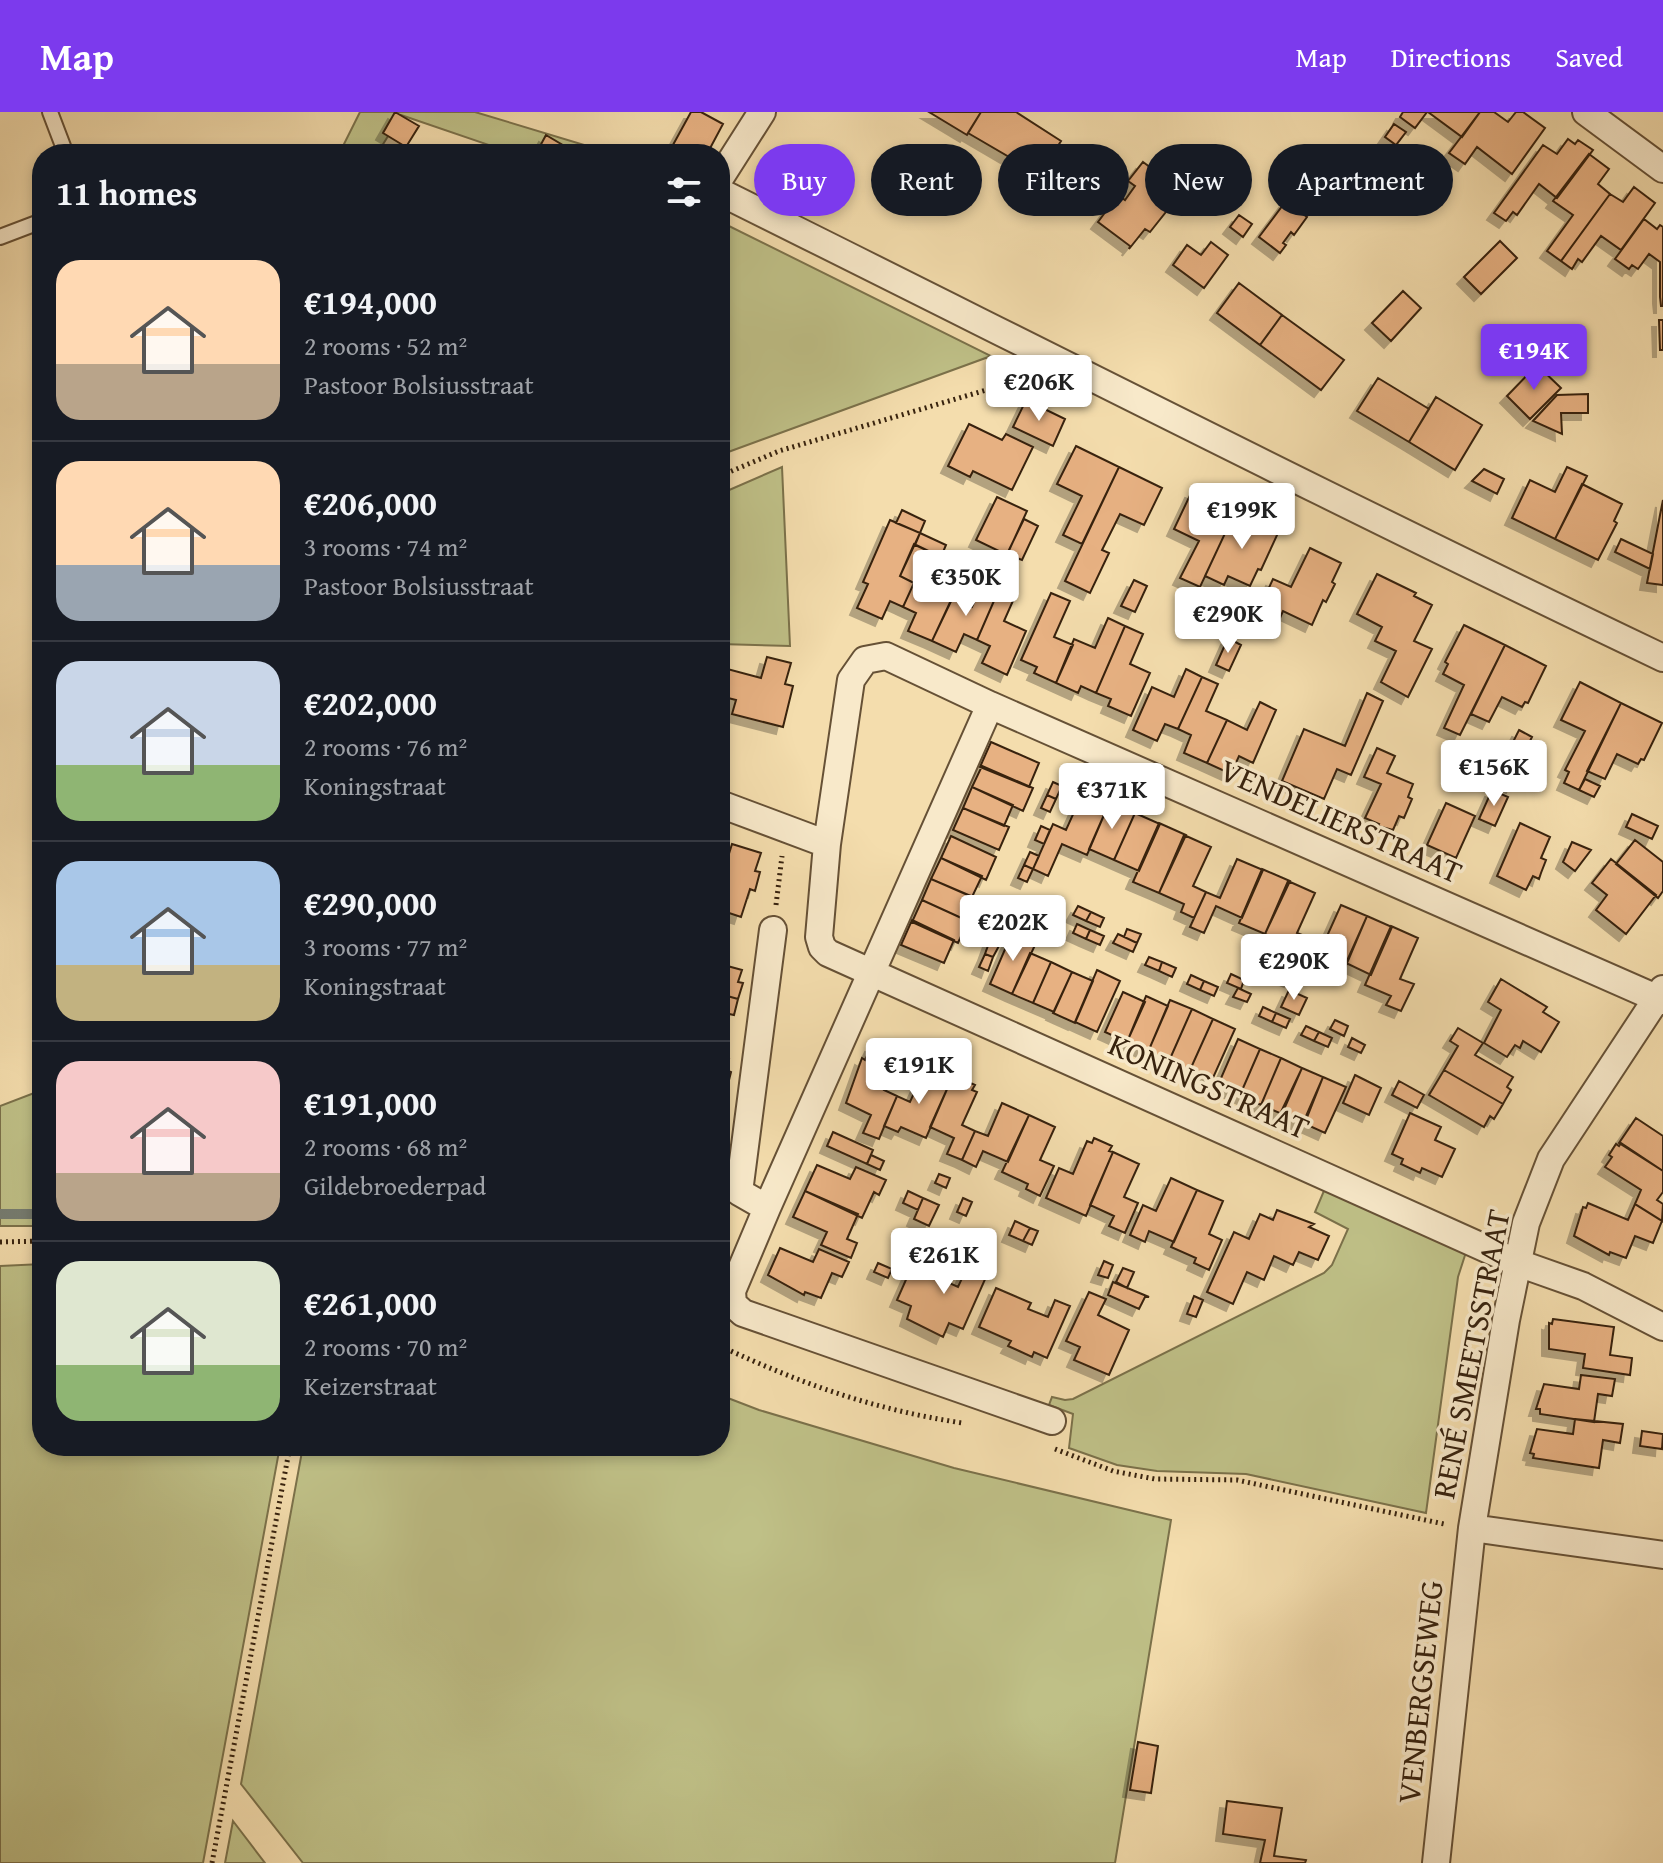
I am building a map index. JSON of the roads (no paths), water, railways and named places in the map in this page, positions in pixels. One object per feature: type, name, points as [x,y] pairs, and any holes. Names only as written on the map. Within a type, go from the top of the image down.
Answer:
[{"type":"street","points":[[730,162],[762,112]]},
{"type":"street","points":[[1586,112],[1663,169]]},
{"type":"street","points":[[730,197],[1413,539],[1663,658]]},
{"type":"street","name":"VENDELIERSTRAAT","points":[[865,660],[886,656],[990,705],[1661,995]]},
{"type":"street","name":"KONINGSTRAAT","points":[[865,660],[851,680],[827,844],[819,937],[828,953],[1518,1263],[1583,1286],[1663,1327]]},
{"type":"street","points":[[990,705],[767,1208],[732,1291],[733,1304],[743,1313],[1052,1421]]},
{"type":"street","points":[[730,808],[827,844]]},
{"type":"street","points":[[767,1208],[739,1192],[773,930]]},
{"type":"street","name":"RENÉ SMEETSSTRAAT","points":[[1472,1528],[1506,1320],[1526,1223],[1551,1159],[1661,995]]},
{"type":"street","points":[[1472,1528],[1663,1555]]},
{"type":"street","name":"VENBERGSEWEG","points":[[1436,1863],[1472,1528]]},
{"type":"lane","points":[[50,112],[62,144]]},
{"type":"lane","points":[[0,237],[32,225]]},
{"type":"waterway","points":[[0,1214],[32,1214]]}]
